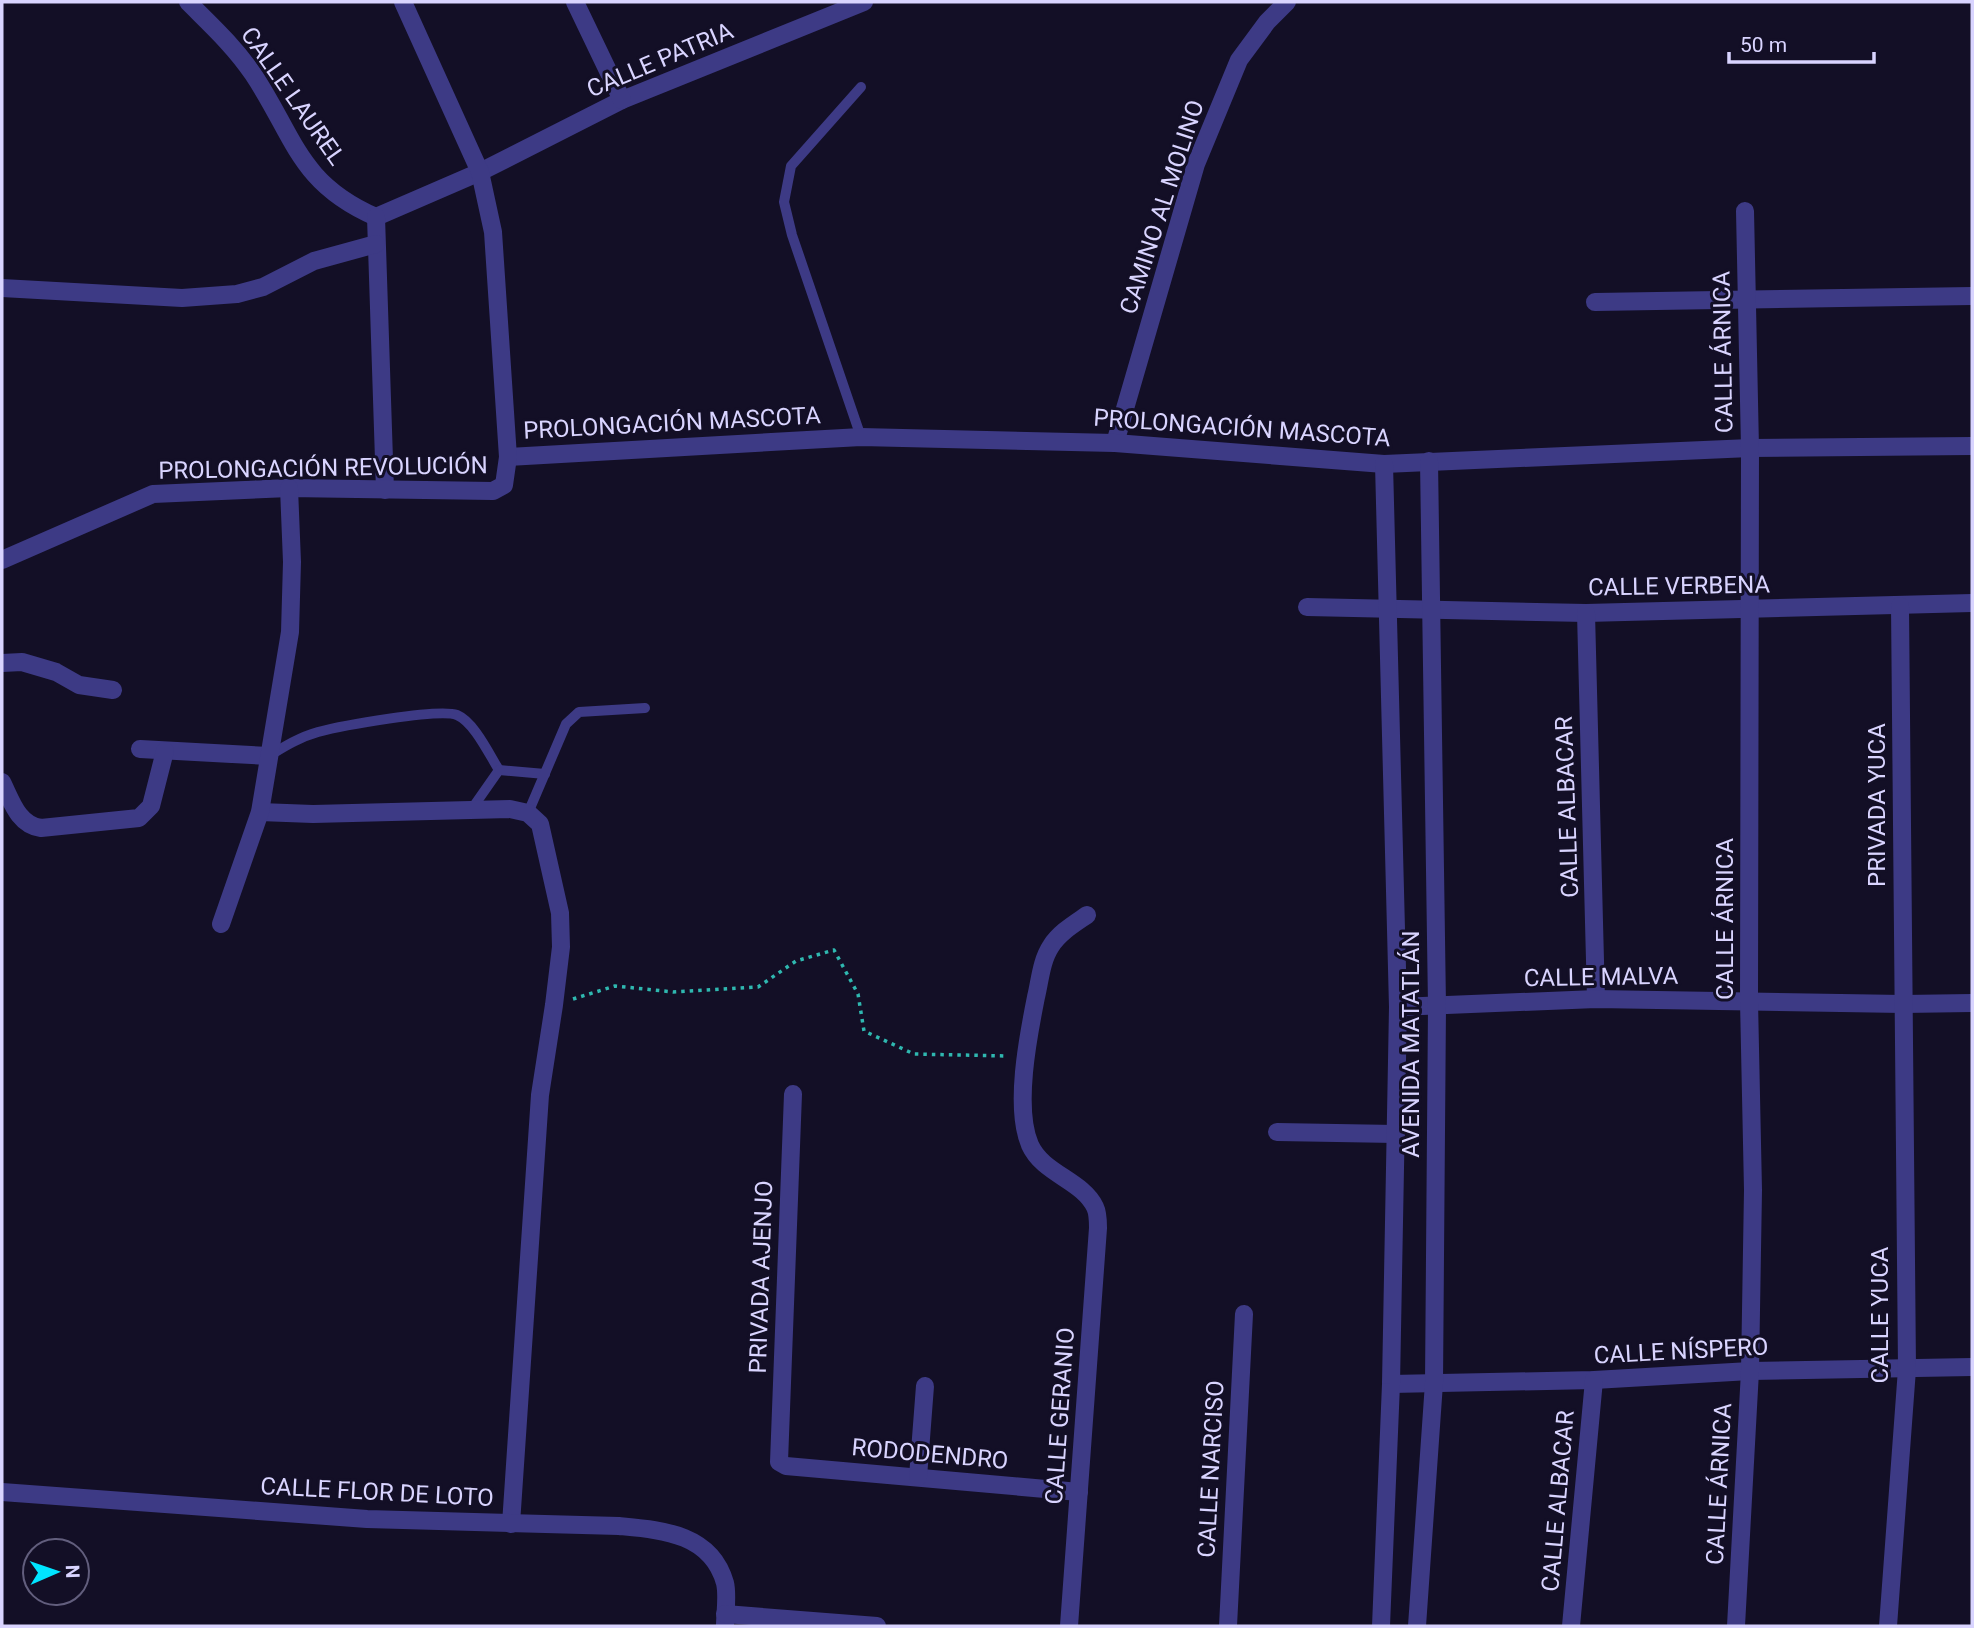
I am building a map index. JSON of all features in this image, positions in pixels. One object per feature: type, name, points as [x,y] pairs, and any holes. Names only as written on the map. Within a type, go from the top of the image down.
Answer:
[{"type":"street","name":"CALLE LAUREL","points":[[187,2],[229,42],[253,74],[290,143],[311,171],[334,195],[352,207],[376,217]]},
{"type":"street","points":[[402,2],[480,172],[493,232],[508,457]]},
{"type":"street","points":[[575,2],[622,100]]},
{"type":"street","name":"CALLE PATRIA","points":[[480,172],[622,100],[864,2]]},
{"type":"street","name":"CAMINO AL MOLINO","points":[[1115,443],[1196,164],[1238,60],[1267,22],[1287,2]]},
{"type":"street","points":[[385,490],[376,217],[480,172]]},
{"type":"street","name":"CALLE ÁRNICA","points":[[1736,1626],[1750,1371],[1753,1190],[1749,1001],[1750,448],[1745,211]]},
{"type":"street","points":[[2,288],[182,298],[237,294],[263,287],[314,261],[376,244]]},
{"type":"street","points":[[1595,302],[1972,296]]},
{"type":"street","name":"PROLONGACIÓN MASCOTA","points":[[508,457],[861,437],[1115,443],[1384,464],[1750,448],[1972,446]]},
{"type":"street","name":"PROLONGACIÓN REVOLUCIÓN","points":[[2,560],[153,494],[289,488],[493,491],[504,485],[508,457]]},
{"type":"street","name":"AVENIDA MATATLÁN","points":[[1417,1626],[1434,1383],[1437,1006],[1429,461]]},
{"type":"street","name":"AVENIDA MATATLÁN","points":[[1381,1626],[1391,1384],[1398,1007],[1384,464]]},
{"type":"street","points":[[221,924],[260,811],[290,632],[292,562],[289,488]]},
{"type":"street","name":"CALLE VERBENA","points":[[1307,607],[1586,613],[1972,603]]},
{"type":"street","name":"PRIVADA YUCA","points":[[1900,606],[1903,1004]]},
{"type":"street","name":"CALLE ALBACAR","points":[[1586,613],[1596,999]]},
{"type":"street","points":[[2,663],[22,662],[56,672],[79,685],[113,690]]},
{"type":"street","points":[[140,749],[268,756]]},
{"type":"street","points":[[2,782],[21,819],[30,827],[139,818],[151,806],[165,751]]},
{"type":"street","points":[[260,811],[313,814],[510,809],[528,813],[540,824],[560,913],[561,947],[555,1005],[540,1095],[511,1524]]},
{"type":"street","points":[[1024,1056],[1043,965],[1051,946],[1066,930],[1087,915]]},
{"type":"street","name":"CALLE MALVA","points":[[1398,1007],[1596,999],[1972,1003]]},
{"type":"street","name":"CALLE YUCA","points":[[1888,1626],[1907,1369],[1903,1004]]},
{"type":"street","name":"CALLE GERANIO","points":[[1024,1056],[1024,1126],[1031,1147],[1063,1179],[1085,1193],[1097,1209],[1097,1242],[1069,1626]]},
{"type":"street","name":"PRIVADA AJENJO","points":[[779,1462],[793,1094]]},
{"type":"street","points":[[1277,1132],[1396,1134]]},
{"type":"street","name":"CALLE NARCISO","points":[[1228,1626],[1244,1314]]},
{"type":"street","name":"CALLE NÍSPERO","points":[[1391,1384],[1594,1380],[1750,1371],[1972,1367]]},
{"type":"street","name":"CALLE ALBACAR","points":[[1571,1626],[1594,1380]]},
{"type":"street","points":[[918,1477],[925,1386]]},
{"type":"street","name":"RODODENDRO","points":[[779,1462],[786,1466],[1079,1492]]},
{"type":"street","name":"CALLE FLOR DE LOTO","points":[[2,1492],[367,1518],[618,1526],[654,1530],[687,1539],[703,1547],[725,1584],[725,1620]]},
{"type":"street","points":[[725,1620],[877,1626]]},
{"type":"lane","points":[[861,87],[791,166],[784,202],[792,235],[861,437]]},
{"type":"lane","points":[[528,813],[566,724],[579,712],[645,708]]},
{"type":"lane","points":[[268,756],[293,741],[317,732],[434,712],[457,715],[475,731],[499,770]]},
{"type":"lane","points":[[499,770],[545,774]]},
{"type":"lane","points":[[470,810],[499,770]]},
{"type":"path","points":[[555,1005],[615,986],[673,992],[758,987],[796,961],[834,950],[858,994],[864,1031],[914,1054],[1024,1056]]}]
